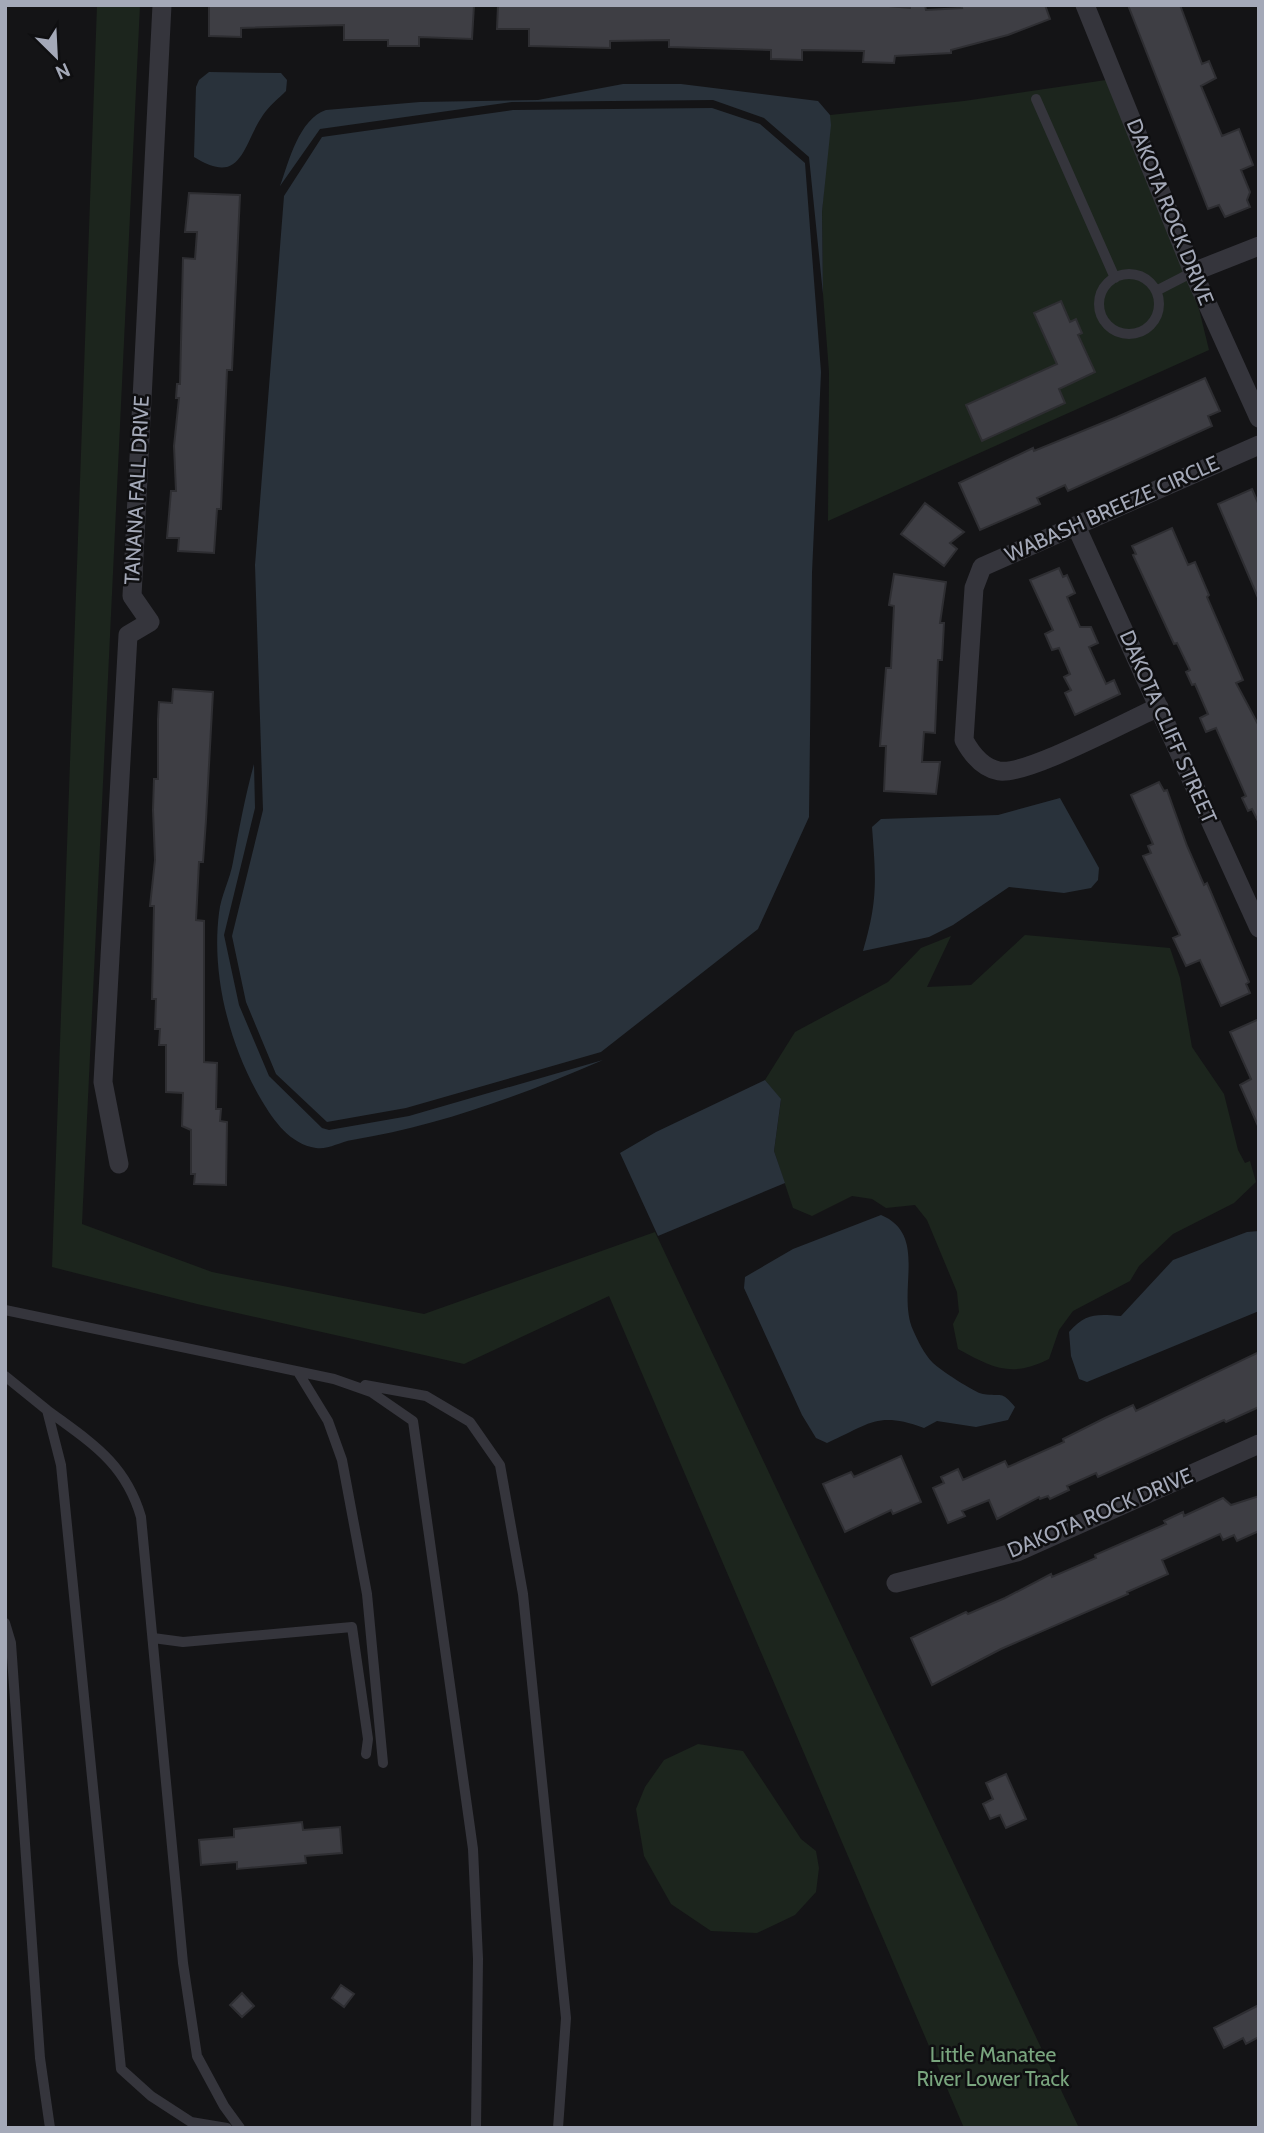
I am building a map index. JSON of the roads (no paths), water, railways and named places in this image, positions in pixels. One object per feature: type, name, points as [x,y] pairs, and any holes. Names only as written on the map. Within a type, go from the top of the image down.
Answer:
[{"type":"street","name":"TANANA FALL DRIVE","points":[[119,1164],[103,1082],[128,635],[150,622],[132,596],[162,5]]},
{"type":"street","name":"DAKOTA ROCK DRIVE","points":[[1085,5],[1193,272],[1259,418]]},
{"type":"street","points":[[1193,272],[1259,246]]},
{"type":"street","name":"WABASH BREEZE CIRCLE","points":[[1158,707],[1023,768],[999,771],[974,757],[964,740],[974,589],[982,567],[1259,445]]},
{"type":"street","name":"DAKOTA CLIFF STREET","points":[[1076,526],[1259,928]]},
{"type":"street","name":"DAKOTA ROCK DRIVE","points":[[896,1583],[1017,1552],[1259,1444]]},
{"type":"lane","points":[[1036,99],[1115,278]]},
{"type":"lane","points":[[1156,291],[1193,272]]},
{"type":"lane","points":[[1139,275],[1156,291],[1159,305],[1152,323],[1135,333],[1116,331],[1101,317],[1098,307],[1103,288],[1115,278],[1139,275]]},
{"type":"lane","points":[[5,1310],[298,1372],[426,1396],[470,1422],[500,1465],[523,1594],[566,2018],[558,2128]]},
{"type":"lane","points":[[298,1372],[328,1421],[342,1460],[367,1594],[383,1763]]},
{"type":"lane","points":[[5,1376],[110,1459],[125,1476],[136,1500],[146,1552],[183,1963],[197,2056],[224,2106],[240,2128]]},
{"type":"lane","points":[[334,1379],[371,1392],[412,1421],[473,1849],[478,1959],[476,2128]]},
{"type":"lane","points":[[47,1410],[68,1506],[121,2068],[151,2096],[191,2122],[227,2128]]},
{"type":"lane","points":[[5,1623],[11,1643],[40,2058],[50,2128]]},
{"type":"lane","points":[[153,1638],[183,1642],[352,1627],[368,1739],[366,1754]]},
{"type":"park label","name":"Little Manatee River Lower Track","points":[[993,2067]]}]
